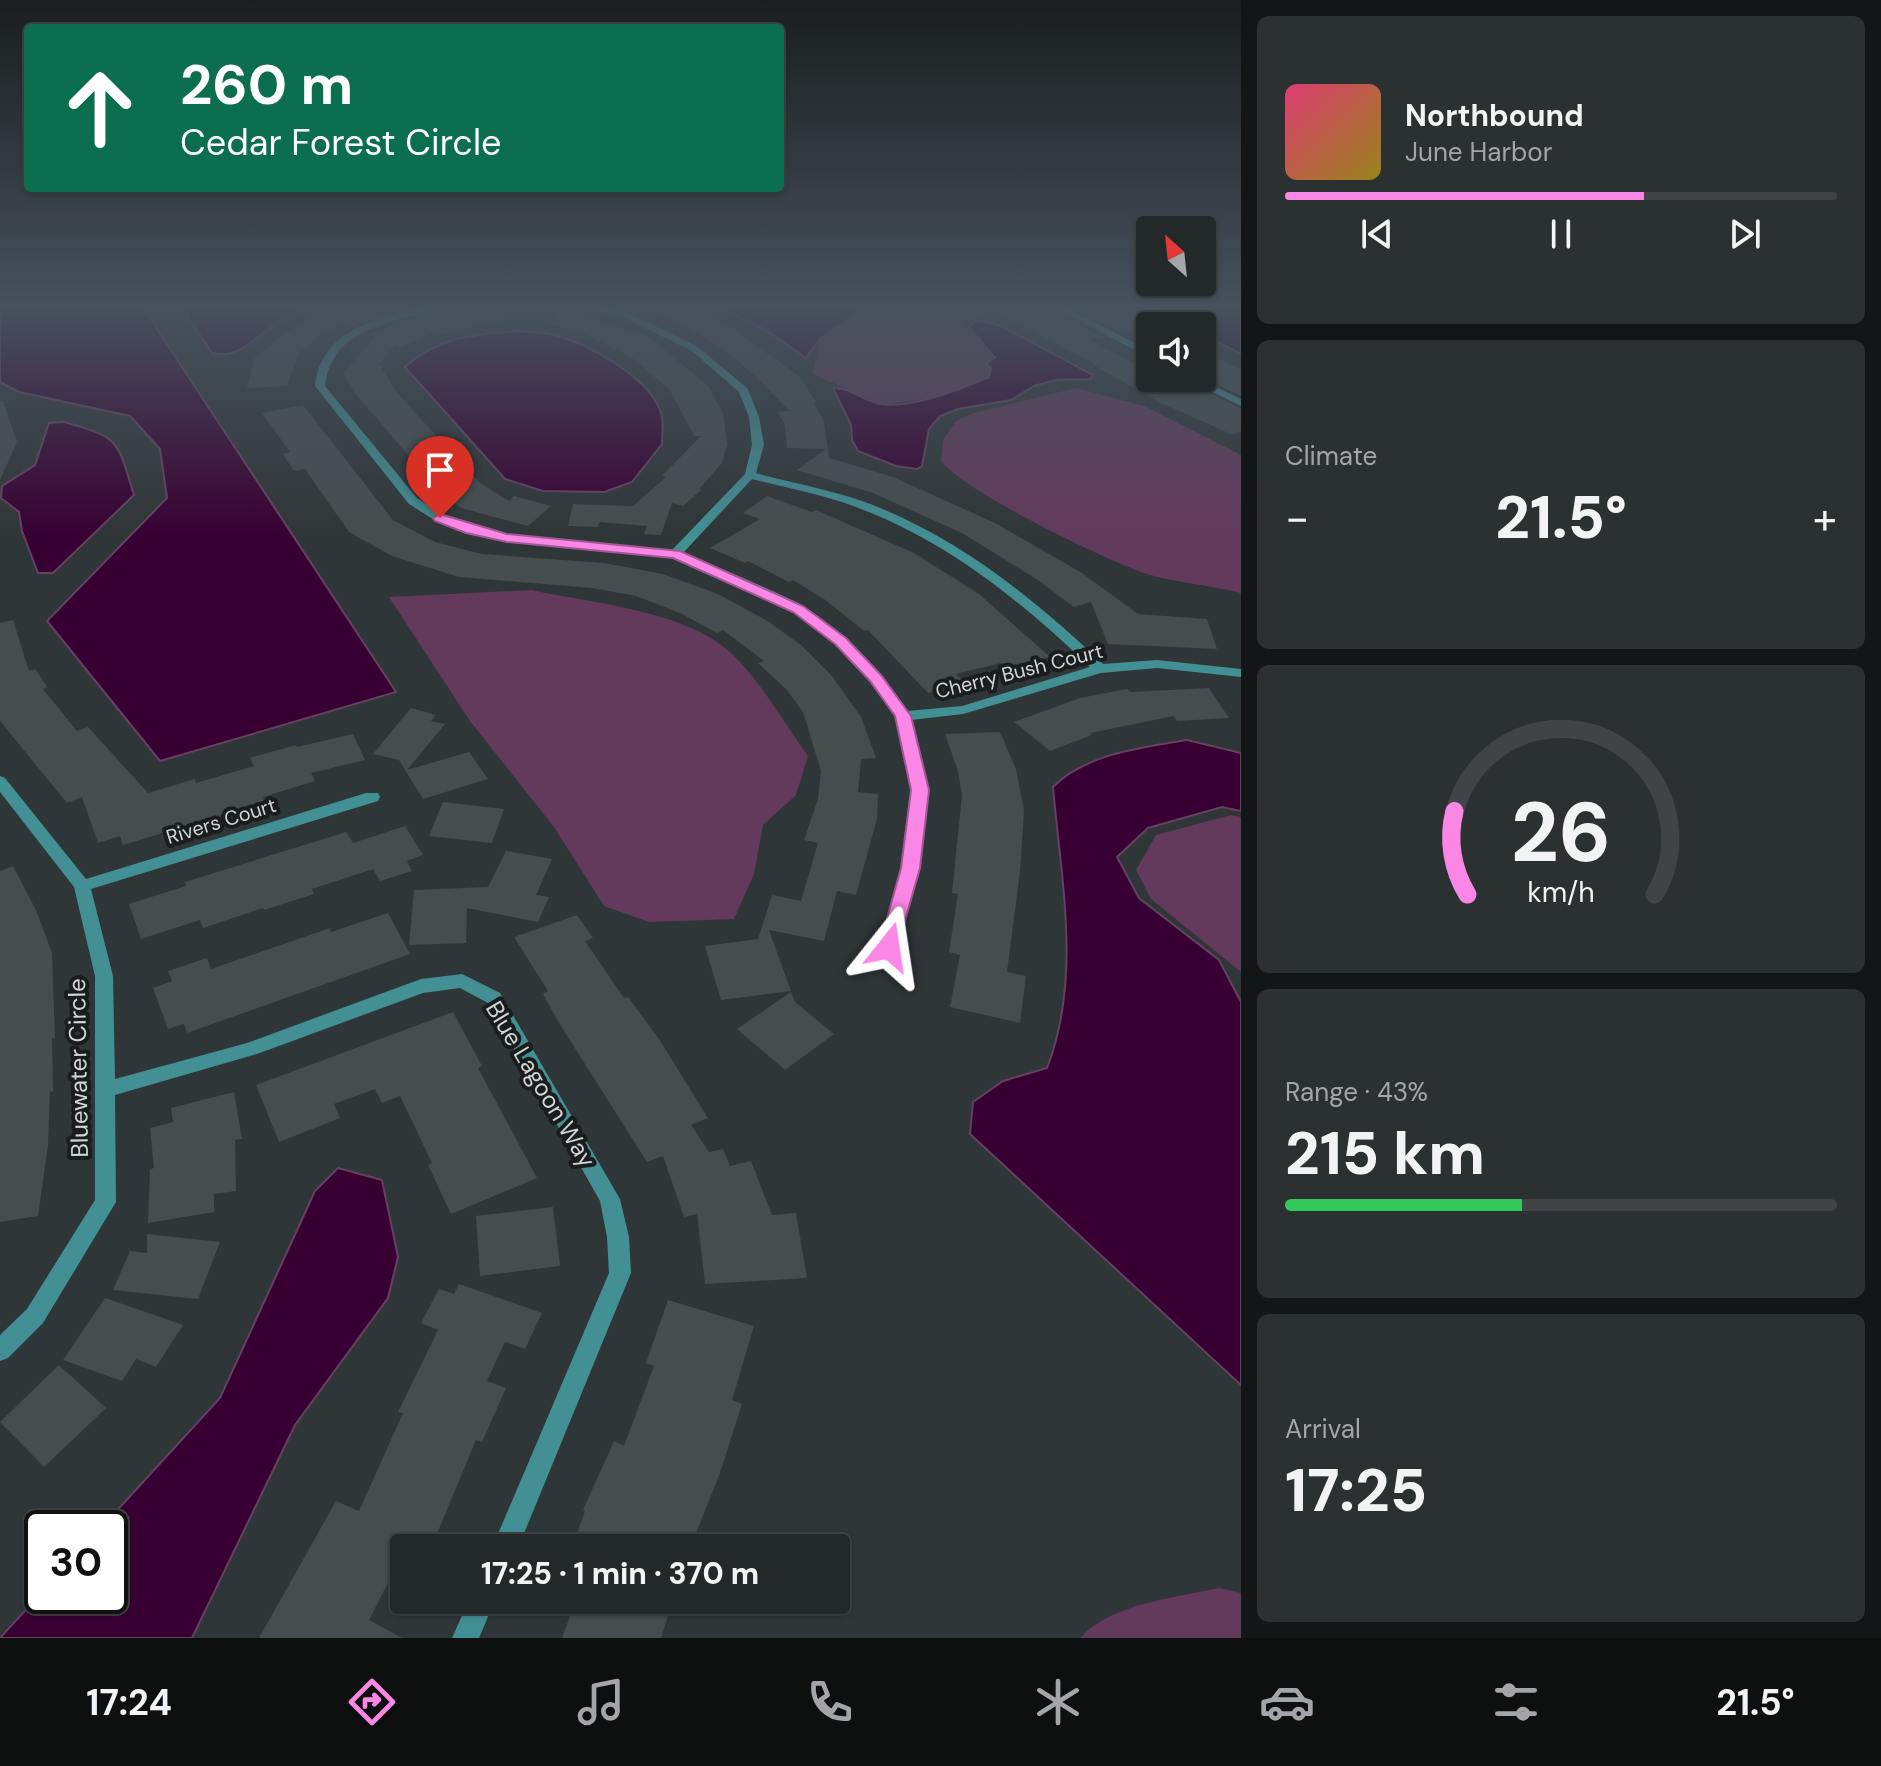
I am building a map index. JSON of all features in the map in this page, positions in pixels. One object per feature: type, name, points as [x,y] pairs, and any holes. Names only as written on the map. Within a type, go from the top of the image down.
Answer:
[{"type":"street","points":[[320,384],[413,501],[440,518],[471,530],[507,538],[675,554],[798,609],[840,641],[876,678],[903,716],[920,790],[911,868],[889,947]]},
{"type":"street","points":[[675,554],[750,475],[758,445],[754,417],[744,391],[736,384]]},
{"type":"street","points":[[1216,391],[1241,403]]},
{"type":"street","points":[[750,475],[866,507],[935,538],[1037,608],[1100,669]]},
{"type":"street","name":"Cherry Bush Court","points":[[903,716],[963,710],[1100,669],[1157,664],[1241,673]]},
{"type":"street","name":"Bluewater Circle","points":[[0,781],[82,886],[104,976],[106,1202],[35,1316],[0,1350]]},
{"type":"street","name":"Rivers Court","points":[[82,886],[372,797]]},
{"type":"street","name":"Blue Lagoon Way","points":[[105,1090],[250,1049],[421,986],[462,981],[494,998],[610,1199],[618,1237],[620,1273],[511,1534]]},
{"type":"street","points":[[465,1638],[476,1614]]},
{"type":"shaded area","points":[[5,384],[193,384],[396,692],[160,761],[47,621],[167,498],[160,449],[130,416],[19,392]]},
{"type":"shaded area","points":[[421,384],[641,384],[655,400],[662,417],[662,444],[632,482],[604,492],[543,491],[505,479]]},
{"type":"shaded area","points":[[837,384],[971,384],[938,398],[881,404]]},
{"type":"shaded area","points":[[1040,384],[1011,400],[958,409],[940,416],[929,429],[922,466],[917,469],[896,466],[858,451],[852,440],[851,425],[833,388],[880,404],[893,405],[936,397],[964,387]]},
{"type":"shaded area","points":[[1076,388],[1144,406],[1241,455],[1241,593],[1144,573],[1098,554],[977,490],[941,461],[943,440],[956,421],[974,413]]},
{"type":"shaded area","points":[[64,422],[97,432],[114,444],[134,495],[53,573],[38,573],[22,531],[19,512],[1,498],[2,486],[35,465],[49,423]]},
{"type":"shaded area","points":[[532,590],[659,616],[706,635],[725,648],[748,671],[808,756],[796,795],[763,825],[754,874],[734,919],[649,922],[604,906],[554,827],[470,721],[389,597]]},
{"type":"shaded area","points":[[1187,740],[1241,753],[1241,811],[1222,807],[1148,828],[1117,857],[1139,898],[1219,960],[1241,1002],[1241,1385],[970,1134],[973,1102],[1003,1081],[1047,1068],[1058,1034],[1064,999],[1066,929],[1053,787],[1066,776],[1098,759]]},
{"type":"shaded area","points":[[1231,815],[1241,817],[1241,972],[1151,899],[1136,870],[1156,835]]},
{"type":"shaded area","points":[[338,1168],[382,1180],[398,1257],[388,1298],[295,1425],[192,1638],[0,1638],[24,1612],[128,1614],[128,1510],[117,1510],[220,1398],[315,1191]]},
{"type":"shaded area","points":[[1219,1588],[1241,1593],[1241,1638],[1080,1638],[1093,1626],[1126,1609]]},
{"type":"building","points":[[248,384],[288,384],[287,386],[247,388]]},
{"type":"building","points":[[350,384],[392,384],[480,483],[509,501],[514,496],[551,506],[528,526],[461,508],[438,490]]},
{"type":"building","points":[[663,384],[708,386],[723,413],[727,444],[722,463],[699,489],[702,489],[683,506],[672,503],[661,535],[644,534],[647,526],[599,522],[598,527],[568,526],[573,504],[633,506],[666,477],[662,476],[701,436],[694,436],[670,390]]},
{"type":"building","points":[[763,384],[805,384],[817,403],[814,403],[824,422],[829,458],[893,477],[995,523],[1082,573],[1138,614],[1207,619],[1217,649],[1108,644],[1091,602],[1074,607],[1038,580],[962,533],[873,493],[797,470],[826,449],[787,448],[785,425],[778,412],[790,411]]},
{"type":"building","points":[[1217,384],[1241,384],[1241,396]]},
{"type":"building","points":[[1142,392],[1208,392],[1241,409],[1241,431],[1233,435]]},
{"type":"building","points":[[0,401],[3,401],[17,442],[0,480]]},
{"type":"building","points":[[303,405],[393,520],[435,542],[482,554],[604,563],[663,574],[718,594],[766,620],[801,645],[832,676],[861,717],[876,758],[861,759],[858,792],[878,794],[877,819],[856,895],[837,891],[824,941],[769,930],[791,991],[721,1000],[705,946],[758,939],[772,895],[801,901],[818,843],[804,840],[818,799],[821,771],[803,712],[786,689],[758,663],[764,661],[723,630],[717,633],[680,613],[636,596],[592,588],[459,577],[392,556],[349,532],[305,469],[294,471],[283,454],[290,452],[262,413]]},
{"type":"building","points":[[767,496],[812,512],[816,510],[914,553],[979,594],[1050,657],[1006,668],[1001,663],[956,674],[965,683],[928,693],[868,630],[864,631],[824,599],[793,580],[789,582],[748,561],[745,563],[710,548],[760,519],[743,513]]},
{"type":"building","points":[[13,620],[29,671],[35,669],[47,687],[43,689],[77,731],[88,727],[148,793],[254,766],[250,758],[353,734],[365,760],[311,773],[315,781],[263,797],[265,802],[123,845],[120,836],[98,843],[82,797],[67,803],[0,721],[0,623]]},
{"type":"building","points":[[1209,688],[1229,718],[1177,721],[1174,716],[1090,733],[1092,735],[1050,751],[1014,722],[1080,698],[1127,689],[1130,692]]},
{"type":"building","points":[[411,708],[436,715],[431,721],[445,724],[407,770],[469,752],[488,779],[423,799],[399,760],[373,754]]},
{"type":"building","points":[[1000,732],[1016,769],[1024,810],[1020,872],[1007,972],[1026,976],[1020,1023],[950,1007],[960,955],[949,952],[958,894],[952,893],[962,795],[958,771],[945,734]]},
{"type":"building","points":[[443,802],[504,809],[492,843],[429,836]]},
{"type":"building","points":[[405,826],[423,855],[407,861],[412,871],[380,881],[373,869],[312,889],[314,894],[264,910],[203,928],[200,920],[141,939],[129,904],[186,886],[185,882],[346,832],[353,843]]},
{"type":"building","points":[[506,851],[552,859],[536,895],[549,897],[538,922],[467,908],[466,943],[409,945],[414,890],[488,887]]},
{"type":"building","points":[[13,866],[36,910],[52,953],[55,1038],[52,1039],[53,1091],[50,1092],[48,1145],[38,1216],[0,1222],[0,871]]},
{"type":"building","points":[[388,913],[410,954],[187,1033],[184,1024],[168,1029],[153,988],[172,981],[168,971],[207,958],[211,969],[330,928],[331,932]]},
{"type":"building","points":[[577,915],[593,938],[585,941],[624,998],[628,997],[659,1039],[708,1118],[691,1125],[709,1152],[723,1149],[730,1166],[751,1161],[772,1215],[796,1213],[807,1278],[705,1284],[697,1214],[684,1217],[663,1156],[647,1162],[559,1023],[543,994],[548,991],[514,937]]},
{"type":"building","points":[[791,992],[795,1002],[834,1034],[785,1070],[737,1029]]},
{"type":"building","points":[[453,1012],[482,1066],[478,1068],[537,1178],[451,1214],[428,1165],[432,1163],[400,1096],[382,1103],[375,1089],[334,1104],[340,1118],[279,1142],[256,1085]]},
{"type":"building","points":[[234,1092],[242,1139],[235,1140],[236,1191],[214,1194],[214,1212],[148,1223],[150,1169],[154,1168],[150,1128],[173,1122],[171,1108]]},
{"type":"building","points":[[553,1207],[560,1266],[480,1276],[476,1216]]},
{"type":"building","points":[[147,1234],[220,1242],[198,1299],[113,1290],[130,1251],[147,1253]]},
{"type":"building","points":[[459,1284],[542,1313],[525,1349],[505,1342],[487,1381],[506,1388],[482,1442],[476,1440],[437,1534],[390,1534],[390,1579],[369,1620],[402,1638],[259,1638],[336,1501],[359,1511],[403,1413],[398,1412],[438,1330],[421,1323],[439,1289],[454,1294]]},
{"type":"building","points":[[105,1298],[183,1325],[156,1367],[136,1359],[122,1381],[63,1360]]},
{"type":"building","points":[[668,1300],[754,1326],[732,1400],[742,1404],[720,1473],[696,1534],[577,1534],[583,1510],[614,1441],[624,1446],[654,1366],[646,1363]]},
{"type":"building","points":[[59,1365],[106,1408],[44,1467],[0,1422]]},
{"type":"building","points":[[571,1614],[669,1614],[661,1638],[562,1638]]},
{"type":"route","points":[[440,518],[471,530],[507,538],[588,543],[675,554],[798,609],[840,641],[876,678],[903,716],[920,790],[911,868],[889,947]]}]
